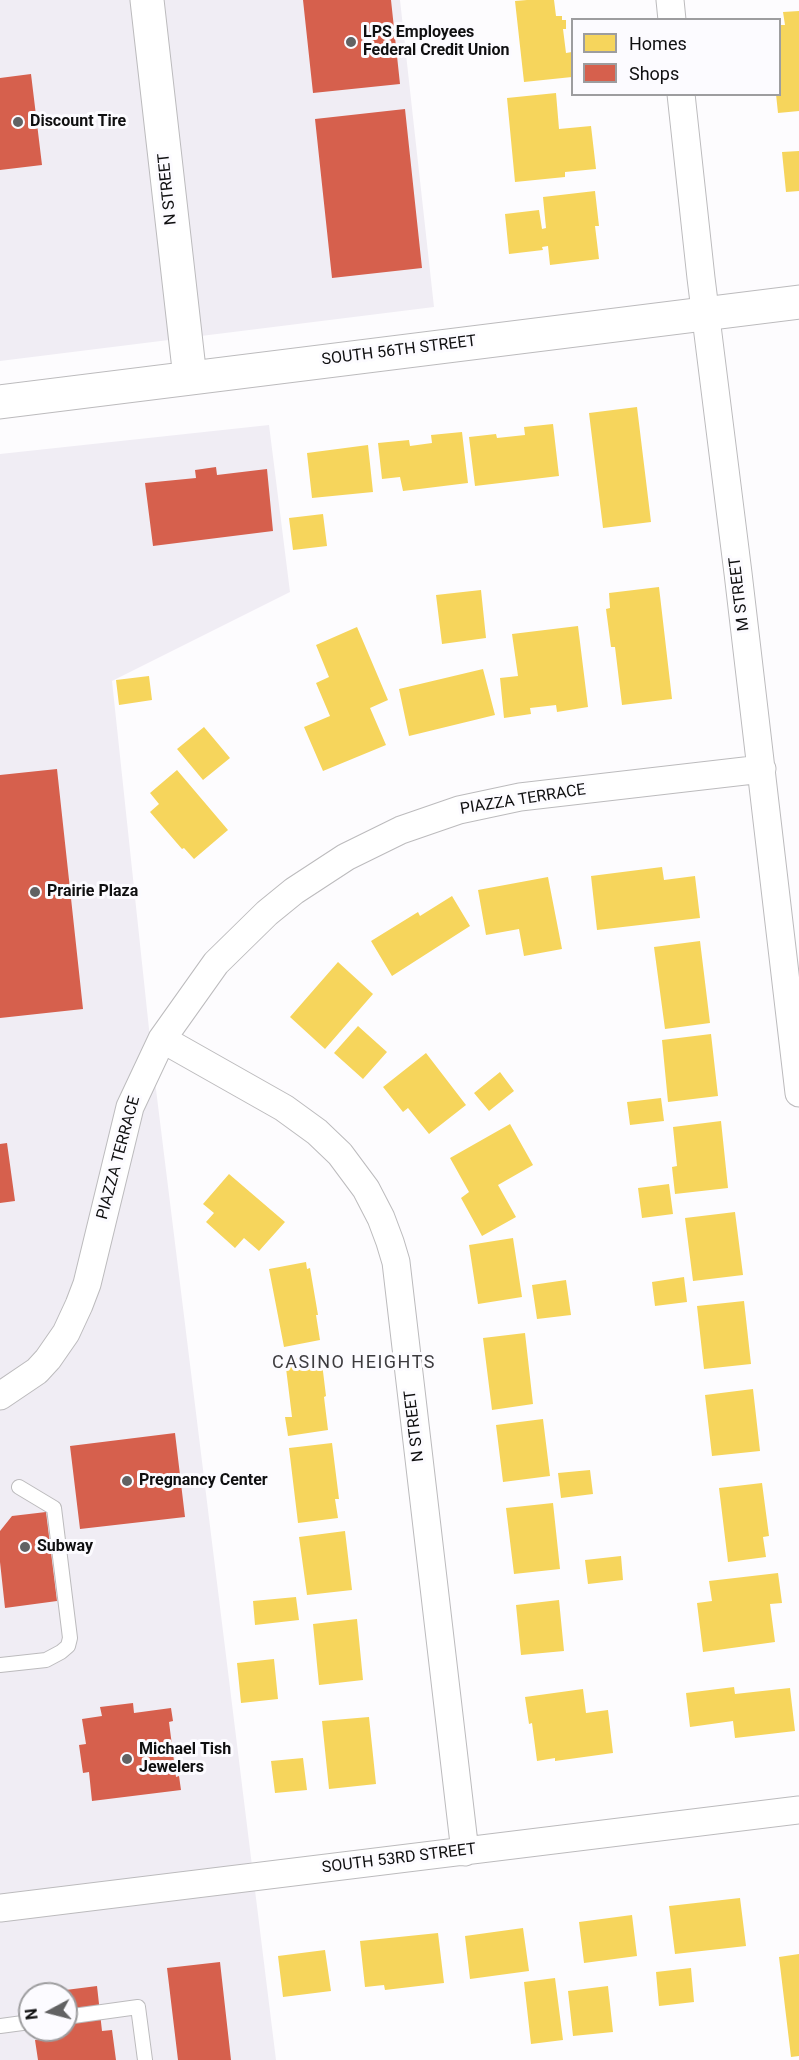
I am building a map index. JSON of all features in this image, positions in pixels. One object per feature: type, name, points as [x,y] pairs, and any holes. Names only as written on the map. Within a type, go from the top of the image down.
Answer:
[{"type":"main road","name":"N STREET","points":[[147,0],[190,378]]},
{"type":"main road","name":"SOUTH 56TH STREET","points":[[0,402],[799,302]]},
{"type":"street","points":[[670,0],[672,18]]},
{"type":"street","name":"M STREET","points":[[681,96],[705,313],[762,769],[799,1093]]},
{"type":"street","name":"PIAZZA TERRACE","points":[[0,1396],[37,1371],[66,1334],[87,1284],[130,1107],[162,1039],[216,963],[267,913],[328,868],[401,830],[459,810],[520,797],[762,769]]},
{"type":"street","name":"N STREET","points":[[162,1039],[284,1108],[317,1132],[340,1154],[366,1189],[390,1242],[396,1262],[465,1852]]},
{"type":"street","name":"SOUTH 53RD STREET","points":[[0,1908],[799,1810]]},
{"type":"lane","points":[[0,1665],[45,1660],[68,1646],[70,1638],[54,1508],[19,1487]]},
{"type":"lane","points":[[78,2015],[138,2007],[145,2060]]},
{"type":"lane","points":[[0,2026],[18,2024]]},
{"type":"shaded area","points":[[0,0],[400,0],[434,307],[0,361]]},
{"type":"shaded area","points":[[269,425],[290,592],[112,681],[152,1057],[276,2060],[0,2060],[0,454]]},
{"type":"building: Homes","points":[[554,0],[556,16],[562,16],[562,20],[566,20],[566,29],[563,29],[566,53],[571,52],[571,77],[524,82],[515,1]]},
{"type":"building: Homes","points":[[799,11],[799,111],[778,113],[776,96],[781,96],[781,25],[785,25],[783,12]]},
{"type":"building: Homes","points":[[556,93],[559,129],[591,126],[596,169],[565,172],[565,177],[515,182],[507,98]]},
{"type":"building: Homes","points":[[799,151],[799,191],[786,192],[782,152]]},
{"type":"building: Homes","points":[[595,191],[599,226],[595,226],[599,259],[550,265],[548,246],[542,247],[543,250],[509,254],[505,214],[539,210],[542,229],[546,228],[543,197]]},
{"type":"building: Homes","points":[[637,407],[651,522],[603,528],[589,413]]},
{"type":"building: Homes","points":[[553,424],[559,476],[475,486],[469,437],[496,434],[497,438],[525,435],[524,427]]},
{"type":"building: Homes","points":[[462,432],[468,483],[403,491],[400,477],[382,479],[378,443],[409,440],[410,446],[432,443],[431,435]]},
{"type":"building: Homes","points":[[368,445],[373,492],[312,498],[307,453]]},
{"type":"building: Homes","points":[[323,514],[327,546],[293,550],[289,518]]},
{"type":"building: Homes","points":[[659,587],[672,699],[622,705],[615,647],[611,647],[606,609],[610,608],[609,593]]},
{"type":"building: Homes","points":[[481,590],[486,638],[442,644],[436,595]]},
{"type":"building: Homes","points":[[578,626],[588,707],[557,712],[556,705],[530,708],[531,714],[504,718],[500,678],[518,676],[512,634]]},
{"type":"building: Homes","points":[[357,627],[388,700],[370,708],[386,745],[323,771],[304,727],[330,716],[316,683],[329,677],[316,645]]},
{"type":"building: Homes","points":[[483,669],[495,715],[409,736],[399,689]]},
{"type":"building: Homes","points":[[149,676],[152,700],[119,705],[116,680]]},
{"type":"building: Homes","points":[[204,727],[230,758],[203,780],[177,749]]},
{"type":"building: Homes","points":[[177,770],[228,830],[194,859],[184,848],[182,849],[150,812],[159,804],[150,793]]},
{"type":"building: Homes","points":[[662,867],[664,880],[695,876],[700,918],[597,930],[591,876]]},
{"type":"building: Homes","points":[[548,877],[562,949],[524,956],[519,929],[486,935],[478,890]]},
{"type":"building: Homes","points":[[452,896],[470,926],[392,976],[371,941],[418,912],[420,916]]},
{"type":"building: Homes","points":[[700,941],[710,1023],[665,1029],[654,947]]},
{"type":"building: Homes","points":[[338,962],[373,994],[325,1049],[290,1017]]},
{"type":"building: Homes","points":[[358,1026],[387,1052],[363,1079],[334,1053]]},
{"type":"building: Homes","points":[[711,1034],[718,1096],[668,1102],[662,1040]]},
{"type":"building: Homes","points":[[426,1053],[466,1105],[429,1134],[408,1108],[403,1112],[383,1087]]},
{"type":"building: Homes","points":[[500,1072],[514,1091],[489,1111],[474,1093]]},
{"type":"building: Homes","points":[[661,1098],[664,1121],[630,1125],[627,1102]]},
{"type":"building: Homes","points":[[721,1121],[728,1188],[675,1194],[672,1167],[677,1166],[673,1127]]},
{"type":"building: Homes","points":[[510,1124],[533,1165],[498,1185],[516,1217],[482,1236],[461,1198],[469,1192],[450,1158]]},
{"type":"building: Homes","points":[[229,1174],[285,1222],[259,1251],[244,1238],[235,1248],[206,1222],[214,1213],[203,1204]]},
{"type":"building: Homes","points":[[669,1184],[673,1214],[642,1218],[638,1188]]},
{"type":"building: Homes","points":[[735,1212],[743,1275],[693,1281],[685,1218]]},
{"type":"building: Homes","points":[[513,1238],[522,1297],[478,1304],[469,1245]]},
{"type":"building: Homes","points":[[306,1262],[307,1269],[310,1268],[320,1340],[284,1347],[269,1269]]},
{"type":"building: Homes","points":[[684,1277],[687,1302],[655,1306],[652,1282]]},
{"type":"building: Homes","points":[[566,1280],[571,1315],[537,1319],[532,1285]]},
{"type":"building: Homes","points":[[744,1301],[751,1364],[704,1369],[697,1306]]},
{"type":"building: Homes","points":[[525,1333],[533,1404],[492,1410],[483,1338]]},
{"type":"building: Homes","points":[[321,1355],[328,1430],[288,1436],[285,1417],[292,1417],[285,1360]]},
{"type":"building: Homes","points":[[753,1389],[760,1451],[712,1456],[705,1395]]},
{"type":"building: Homes","points":[[543,1419],[550,1476],[503,1482],[496,1425]]},
{"type":"building: Homes","points":[[332,1443],[339,1499],[335,1499],[338,1518],[298,1523],[289,1448]]},
{"type":"building: Homes","points":[[590,1470],[593,1494],[561,1498],[558,1473]]},
{"type":"building: Homes","points":[[762,1483],[769,1536],[763,1537],[766,1557],[728,1562],[719,1488]]},
{"type":"building: Homes","points":[[553,1503],[560,1569],[514,1574],[506,1508]]},
{"type":"building: Homes","points":[[345,1531],[352,1590],[307,1595],[299,1537]]},
{"type":"building: Homes","points":[[621,1556],[623,1580],[588,1584],[585,1560]]},
{"type":"building: Homes","points":[[778,1573],[782,1603],[770,1604],[775,1642],[703,1652],[697,1603],[712,1601],[709,1581]]},
{"type":"building: Homes","points":[[296,1597],[299,1620],[255,1625],[253,1601]]},
{"type":"building: Homes","points":[[559,1600],[564,1651],[521,1655],[516,1605]]},
{"type":"building: Homes","points":[[357,1619],[363,1680],[319,1685],[313,1624]]},
{"type":"building: Homes","points":[[274,1659],[278,1699],[241,1703],[237,1663]]},
{"type":"building: Homes","points":[[734,1687],[735,1694],[790,1688],[795,1731],[735,1738],[733,1721],[690,1727],[686,1693]]},
{"type":"building: Homes","points":[[583,1689],[586,1713],[608,1710],[613,1753],[555,1761],[555,1758],[537,1761],[532,1723],[529,1724],[525,1697]]},
{"type":"building: Homes","points":[[369,1717],[376,1784],[329,1789],[322,1721]]},
{"type":"building: Homes","points":[[303,1758],[307,1790],[275,1793],[271,1761]]},
{"type":"building: Homes","points":[[740,1898],[746,1946],[675,1954],[669,1906]]},
{"type":"building: Homes","points":[[632,1915],[637,1956],[584,1963],[579,1922]]},
{"type":"building: Homes","points":[[523,1928],[529,1971],[470,1979],[465,1936]]},
{"type":"building: Homes","points":[[438,1933],[444,1983],[385,1990],[384,1985],[365,1987],[360,1941]]},
{"type":"building: Homes","points":[[325,1950],[331,1991],[283,1997],[278,1956]]},
{"type":"building: Homes","points":[[799,1954],[799,2056],[791,2057],[779,1957]]},
{"type":"building: Homes","points":[[691,1968],[694,2002],[659,2006],[656,1972]]},
{"type":"building: Homes","points":[[555,1978],[563,2040],[531,2044],[524,1982]]},
{"type":"building: Homes","points":[[608,1986],[613,2032],[573,2036],[568,1991]]},
{"type":"building: Shops","name":"LPS Employees Federal Credit Union","points":[[303,0],[391,0],[400,84],[313,93]]},
{"type":"building: Shops","name":"Discount Tire","points":[[31,74],[42,165],[0,170],[0,78]]},
{"type":"building: Shops","points":[[405,109],[422,268],[332,278],[315,119]]},
{"type":"building: Shops","points":[[216,467],[217,475],[267,469],[273,531],[153,546],[145,483],[196,478],[195,470]]},
{"type":"building: Shops","name":"Prairie Plaza","points":[[57,769],[83,1009],[0,1018],[0,775]]},
{"type":"building: Shops","points":[[7,1143],[15,1201],[0,1203],[0,1144]]},
{"type":"building: Shops","name":"Pregnancy Center","points":[[175,1433],[185,1517],[80,1529],[70,1446]]},
{"type":"building: Shops","name":"Subway","points":[[46,1512],[57,1601],[5,1608],[0,1562],[0,1531],[12,1516]]},
{"type":"building: Shops","name":"Michael Tish Jewelers","points":[[133,1703],[134,1713],[171,1708],[173,1721],[169,1722],[176,1777],[179,1776],[181,1790],[92,1801],[89,1772],[83,1773],[79,1745],[86,1744],[82,1719],[102,1716],[100,1707]]},
{"type":"building: Shops","points":[[220,1962],[231,2060],[178,2060],[167,1968]]},
{"type":"building: Shops","points":[[97,1986],[102,2031],[112,2030],[116,2060],[38,2060],[35,2042],[78,2042],[78,1988]]},
{"type":"place","name":"LPS Employees Federal Credit Union","points":[[351,42]]},
{"type":"place","name":"Discount Tire","points":[[18,122]]},
{"type":"place","name":"Prairie Plaza","points":[[35,892]]},
{"type":"place","name":"Pregnancy Center","points":[[127,1481]]},
{"type":"place","name":"Subway","points":[[25,1547]]},
{"type":"place","name":"Michael Tish Jewelers","points":[[127,1759]]},
{"type":"district","name":"CASINO HEIGHTS","points":[[354,1363]]}]
